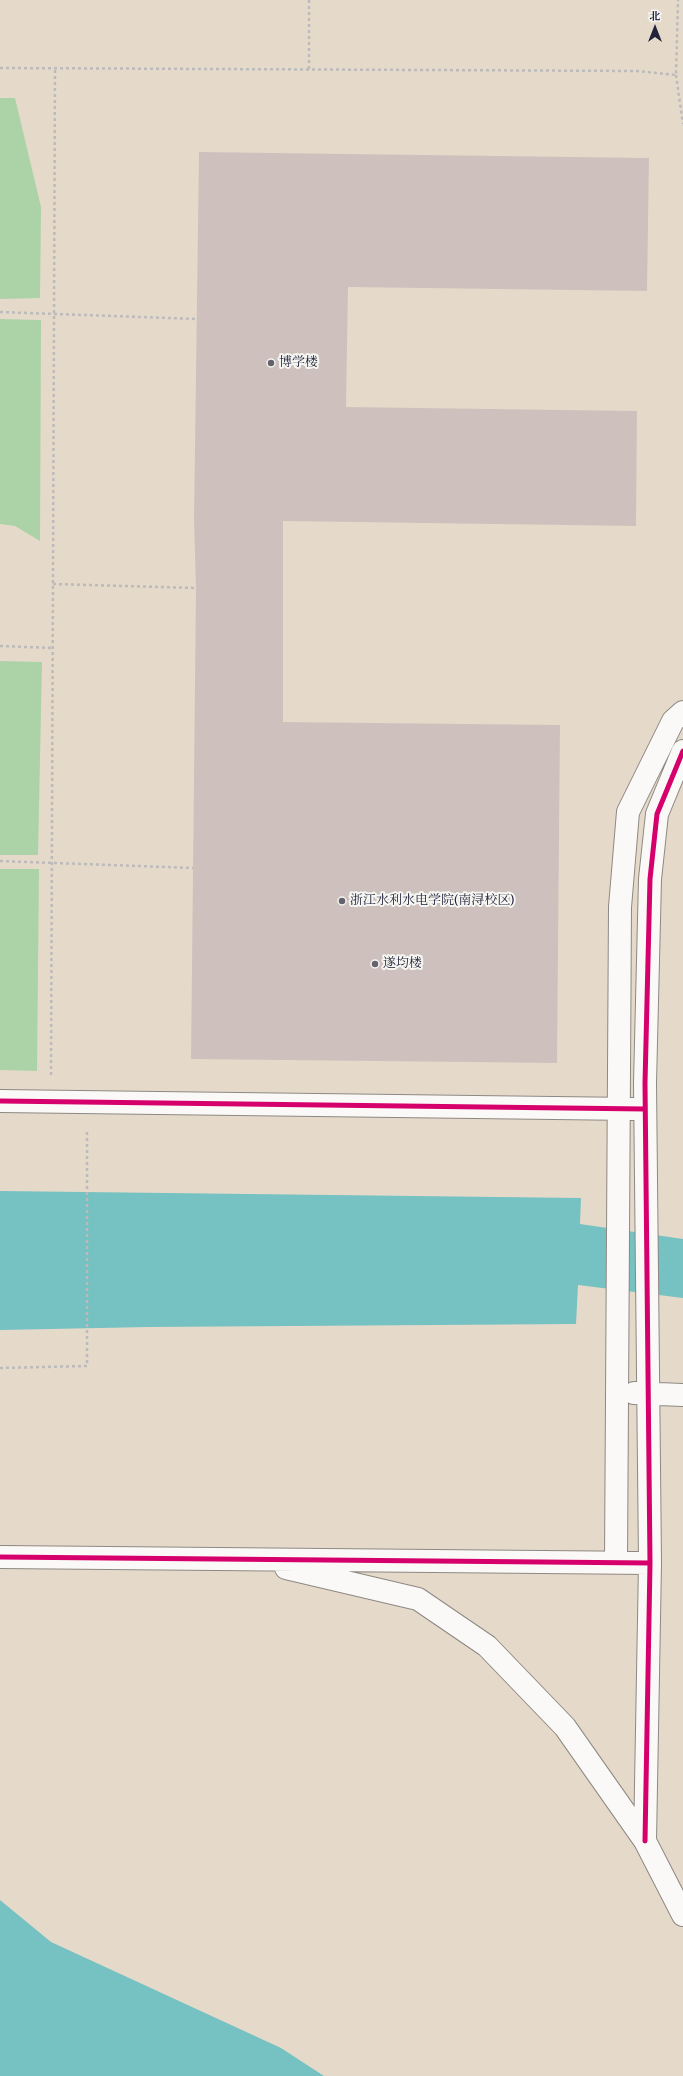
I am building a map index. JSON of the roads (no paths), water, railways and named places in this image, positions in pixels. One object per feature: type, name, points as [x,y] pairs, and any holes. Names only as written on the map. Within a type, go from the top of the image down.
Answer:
[{"type":"street","points":[[616,1562],[620,907],[628,812],[673,722],[683,712]]},
{"type":"street","points":[[646,1841],[650,1563],[645,1109],[650,879],[657,814],[683,751]]},
{"type":"street","points":[[0,1101],[645,1109]]},
{"type":"street","points":[[617,1392],[683,1395]]},
{"type":"street","points":[[0,1557],[650,1563]]},
{"type":"street","points":[[247,1559],[418,1599],[487,1646],[565,1727],[646,1841],[683,1915]]},
{"type":"water","points":[[0,1191],[581,1198],[580,1224],[683,1239],[683,1298],[578,1285],[576,1324],[149,1327],[0,1330]]},
{"type":"water","points":[[0,1900],[51,1942],[281,2048],[324,2076],[0,2076]]},
{"type":"place","name":"博学楼","points":[[271,363]]},
{"type":"place","name":"浙江水利水电学院(南浔校区)","points":[[342,901]]},
{"type":"place","name":"遂均楼","points":[[375,964]]}]
